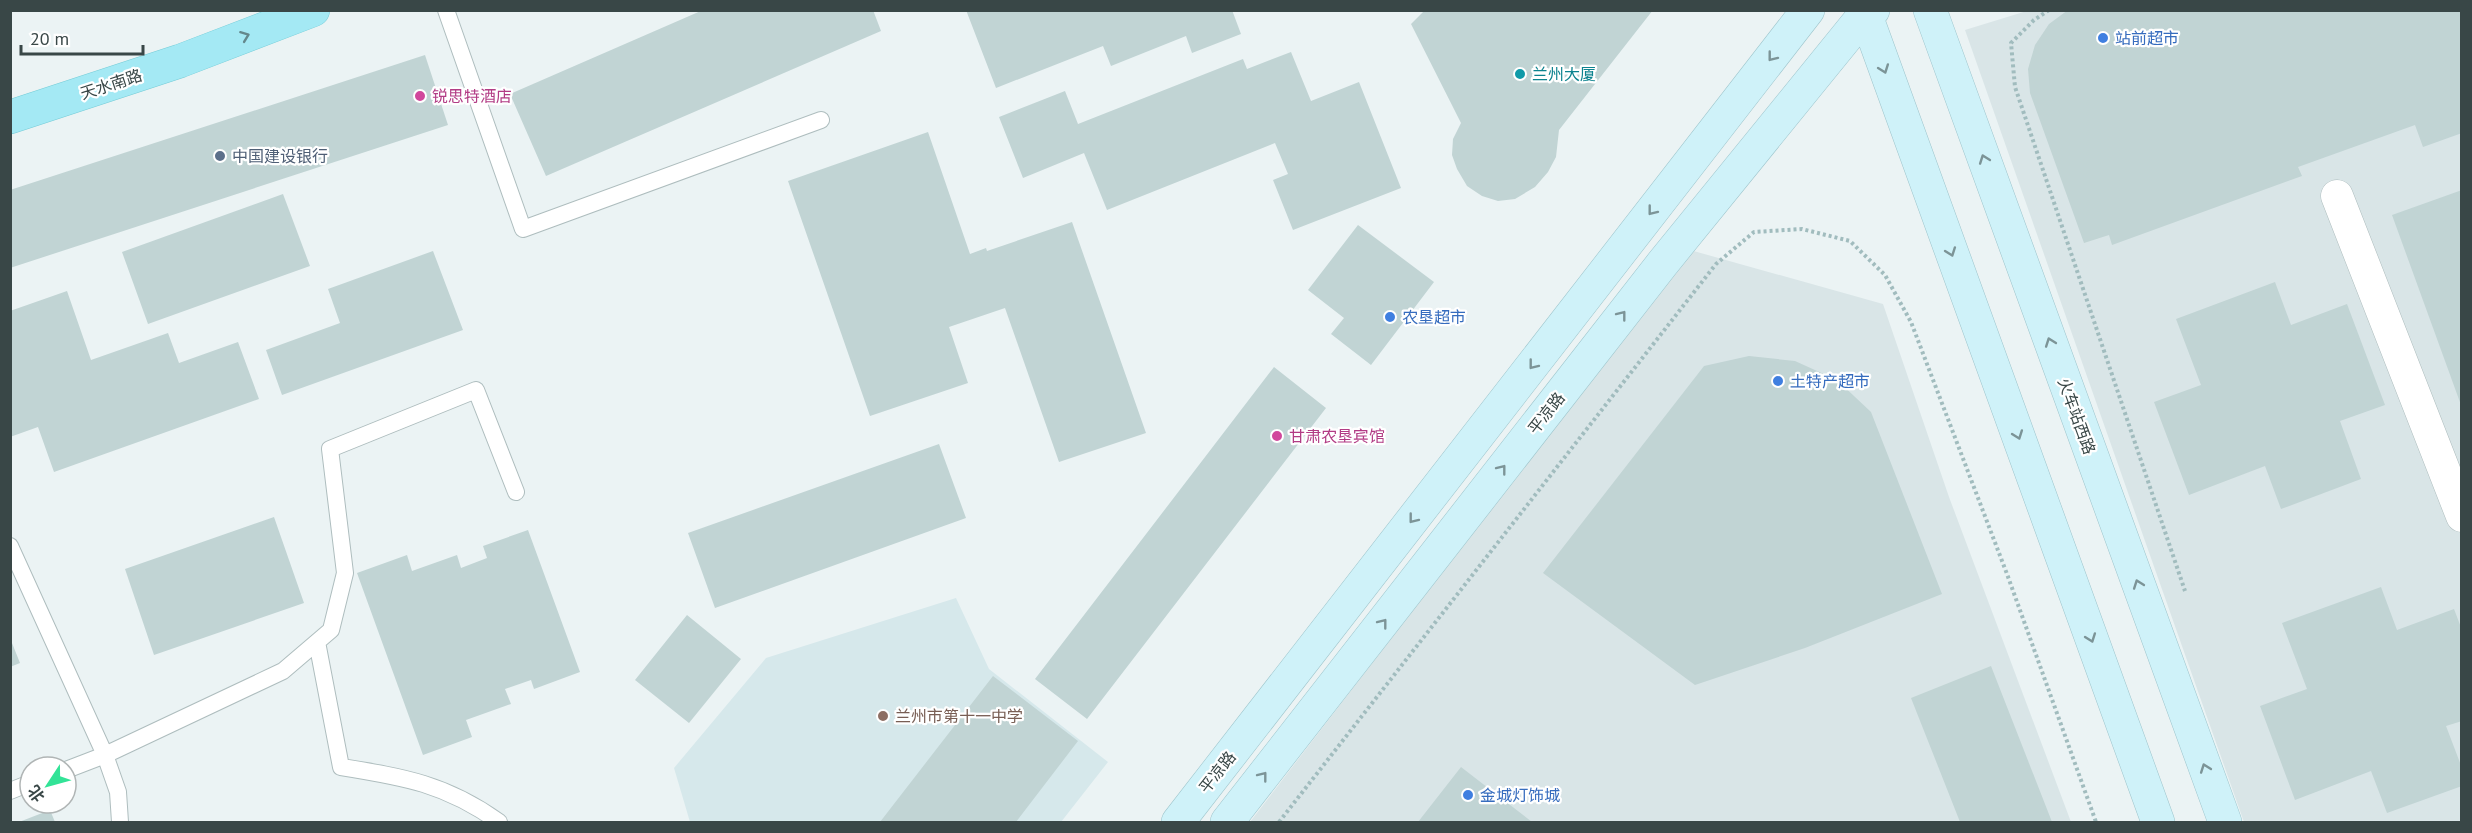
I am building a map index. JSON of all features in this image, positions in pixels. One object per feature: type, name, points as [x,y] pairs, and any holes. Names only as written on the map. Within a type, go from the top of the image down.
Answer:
[{"type":"main road","name":"天水南路","points":[[10,117],[180,61],[313,10]]},
{"type":"street","name":"平凉路","points":[[1178,822],[1808,10]]},
{"type":"street","name":"火车站西路","points":[[1930,10],[2225,822]]},
{"type":"street","name":"平凉路","points":[[1227,822],[1662,264],[1867,12]]},
{"type":"street","points":[[1867,12],[2158,822]]},
{"type":"street","points":[[2337,196],[2462,516]]},
{"type":"lane","points":[[446,10],[523,229],[821,120]]},
{"type":"lane","points":[[78,765],[105,755],[283,670],[332,630],[345,573],[330,449],[476,390],[516,492]]},
{"type":"lane","points":[[10,546],[105,755],[117,792],[120,822]]},
{"type":"lane","points":[[317,642],[341,767],[408,777],[472,803],[499,822]]},
{"type":"path","points":[[2049,10],[2034,20],[2011,44],[2015,87],[2186,596]]},
{"type":"path","points":[[1279,822],[1716,264],[1754,232],[1802,229],[1850,241],[1885,275],[1911,322],[2007,574],[2096,822]]},
{"type":"shaded area","points":[[2030,10],[2461,11],[2461,822],[2244,822],[1965,30]]},
{"type":"shaded area","points":[[1690,250],[1883,304],[1949,497],[2071,822],[1250,822]]},
{"type":"shaded area","name":"兰州市第十一中学","points":[[956,598],[989,669],[1108,762],[1061,822],[690,822],[674,768],[766,658]]},
{"type":"building","points":[[703,10],[873,10],[881,31],[546,176],[510,94]]},
{"type":"building","points":[[966,10],[1232,10],[1241,34],[1192,53],[1186,36],[1111,66],[1103,46],[996,88]]},
{"type":"building","name":"兰州大厦","points":[[1425,10],[1653,10],[1559,130],[1556,157],[1548,172],[1535,187],[1515,199],[1498,201],[1482,196],[1467,186],[1457,169],[1452,155],[1453,139],[1461,123],[1411,24]]},
{"type":"building","points":[[2068,10],[2462,10],[2462,133],[2423,147],[2415,125],[2298,167],[2302,176],[2112,245],[2109,235],[2084,243],[2030,93],[2028,69],[2035,45],[2049,24]]},
{"type":"building","points":[[1291,52],[1311,101],[1359,82],[1401,188],[1293,230],[1273,180],[1288,174],[1275,143],[1107,210],[1084,153],[1023,178],[999,117],[1065,91],[1078,124],[1243,59],[1247,69]]},
{"type":"building","points":[[425,55],[448,125],[10,268],[10,190]]},
{"type":"building","points":[[928,132],[970,254],[986,248],[987,251],[1072,222],[1146,433],[1059,462],[1005,308],[949,327],[968,383],[870,416],[788,181]]},
{"type":"building","points":[[2462,190],[2462,405],[2461,405],[2392,215]]},
{"type":"building","points":[[283,194],[310,266],[148,324],[122,252]]},
{"type":"building","points":[[1358,225],[1434,282],[1371,365],[1331,334],[1344,318],[1308,290]]},
{"type":"building","points":[[433,251],[463,330],[282,395],[266,350],[340,323],[328,289]]},
{"type":"building","points":[[2275,282],[2291,325],[2347,304],[2385,405],[2340,421],[2361,479],[2281,509],[2265,466],[2189,495],[2154,402],[2201,385],[2176,319]]},
{"type":"building","points":[[67,291],[91,360],[168,333],[179,363],[238,342],[259,399],[54,472],[38,427],[10,437],[10,311]]},
{"type":"building","points":[[1749,356],[1795,361],[1837,380],[1871,412],[1942,594],[1805,648],[1695,685],[1543,573],[1704,366]]},
{"type":"building","points":[[1274,367],[1326,408],[1087,719],[1035,679]]},
{"type":"building","points":[[939,444],[966,518],[715,608],[688,533]]},
{"type":"building","points":[[274,517],[304,603],[154,655],[125,569]]},
{"type":"building","points":[[528,530],[580,672],[534,689],[531,680],[505,689],[511,704],[466,720],[472,737],[423,755],[357,573],[407,555],[412,571],[457,555],[461,568],[487,558],[483,546]]},
{"type":"building","points":[[2381,587],[2397,630],[2454,609],[2462,630],[2462,721],[2446,726],[2462,768],[2462,786],[2387,813],[2371,771],[2295,800],[2260,706],[2307,689],[2282,623]]},
{"type":"building","points":[[687,615],[741,659],[689,723],[635,680]]},
{"type":"building","points":[[10,638],[20,663],[10,667]]},
{"type":"building","points":[[1991,666],[2052,822],[1960,822],[1911,698]]},
{"type":"building","points":[[993,676],[1078,741],[1016,822],[880,822]]},
{"type":"building","name":"金城灯饰城","points":[[1461,767],[1532,822],[1418,822]]},
{"type":"building","points":[[37,815],[52,815],[55,822],[19,822]]},
{"type":"place","name":"站前超市","points":[[2103,38]]},
{"type":"place","name":"兰州大厦","points":[[1520,74]]},
{"type":"place","name":"锐思特酒店","points":[[420,96]]},
{"type":"place","name":"中国建设银行","points":[[220,156]]},
{"type":"place","name":"农垦超市","points":[[1390,317]]},
{"type":"place","name":"土特产超市","points":[[1778,381]]},
{"type":"place","name":"甘肃农垦宾馆","points":[[1277,436]]},
{"type":"place","name":"兰州市第十一中学","points":[[883,716]]},
{"type":"place","name":"金城灯饰城","points":[[1468,795]]}]
